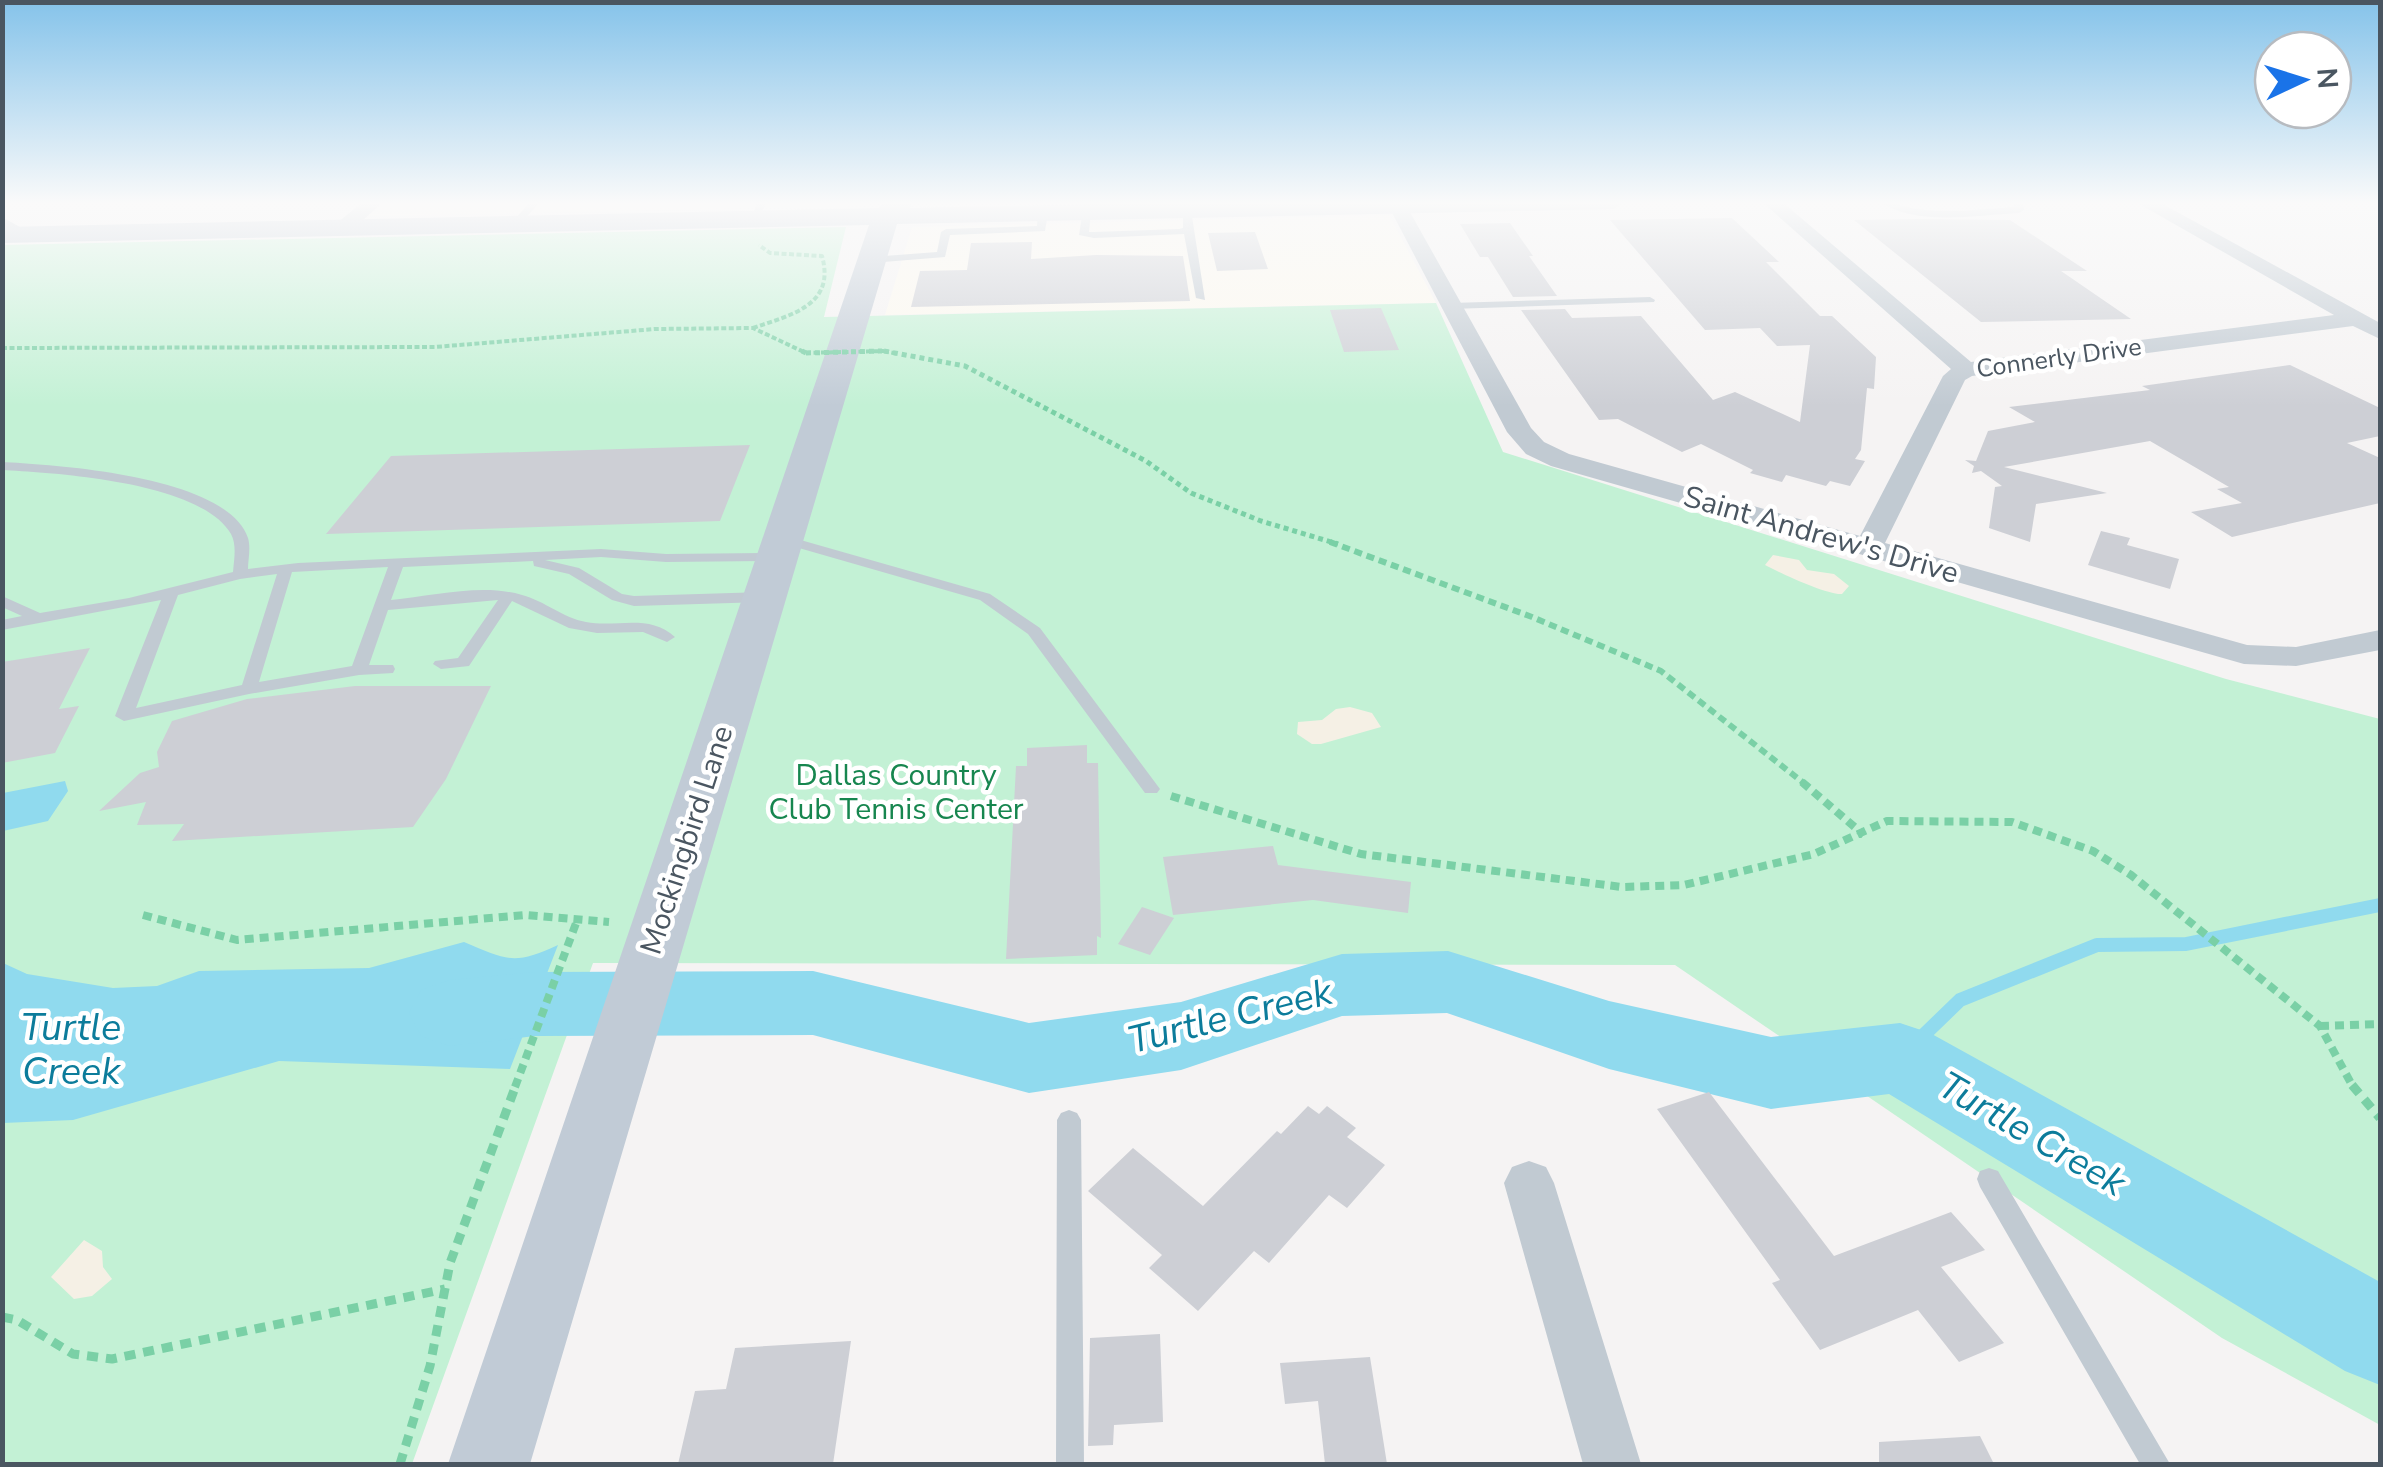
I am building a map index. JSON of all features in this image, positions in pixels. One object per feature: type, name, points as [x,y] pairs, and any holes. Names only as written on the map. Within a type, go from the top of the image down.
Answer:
[{"type":"main road","name":"Mockingbird Lane","points":[[489,1464],[606,1099],[633,928],[774,564],[868,269]]},
{"type":"street","name":"Saint Andrew's Drive","points":[[1431,269],[1520,432],[1535,448],[1560,460],[2244,654],[2276,660],[2309,658],[2380,640]]},
{"type":"street","points":[[1849,269],[1966,370]]},
{"type":"street","points":[[2267,269],[2380,332]]},
{"type":"street","name":"Connerly Drive","points":[[1868,548],[1955,376],[1966,370],[2356,319]]},
{"type":"street","points":[[1530,1183],[1612,1464]]},
{"type":"lane","points":[[1198,269],[1201,298]]},
{"type":"lane","points":[[1451,306],[1650,300]]},
{"type":"lane","points":[[2,466],[120,477],[202,502],[228,517],[241,538],[240,574]]},
{"type":"lane","points":[[2,625],[171,593],[240,574],[286,568],[601,553],[774,564],[985,598],[1034,631],[1151,790]]},
{"type":"lane","points":[[519,559],[574,570],[617,597],[634,602],[774,564]]},
{"type":"lane","points":[[359,670],[397,564]]},
{"type":"lane","points":[[250,688],[286,568]]},
{"type":"lane","points":[[171,593],[124,716],[250,688],[387,668]]},
{"type":"lane","points":[[381,606],[508,596],[540,604],[556,618],[587,628],[649,625],[667,637]]},
{"type":"lane","points":[[441,664],[463,662],[508,596]]},
{"type":"lane","points":[[2,601],[38,618]]},
{"type":"lane","points":[[1070,1120],[1070,1464]]},
{"type":"lane","points":[[1989,1179],[2156,1464]]},
{"type":"path","points":[[2,348],[418,348],[655,329],[753,328],[806,353],[884,351],[964,366],[1146,461],[1191,494],[1261,521],[1354,549],[1532,616],[1661,671],[1762,747],[1864,835]]},
{"type":"path","points":[[1151,790],[1361,854],[1622,888],[1684,884],[1814,854],[1864,835],[1887,821],[2012,822],[2094,851],[2131,875],[2320,1026],[2358,1094],[2380,1118]]},
{"type":"path","points":[[143,915],[237,940],[526,915],[578,918],[633,928]]},
{"type":"path","points":[[400,1464],[430,1366],[450,1264],[578,918]]},
{"type":"path","points":[[2320,1026],[2380,1024]]},
{"type":"path","points":[[2,1317],[18,1320],[72,1354],[112,1359],[445,1289]]},
{"type":"shaded area","points":[[899,269],[1418,269],[1436,303],[885,315]]},
{"type":"green space","name":"Dallas Country Club Tennis Center","points":[[2,269],[836,269],[824,317],[1436,303],[1503,452],[2226,679],[2380,719],[2380,1425],[2222,1338],[1675,965],[593,963],[412,1464],[3,1464]]},
{"type":"sand","points":[[1773,555],[1799,560],[1807,570],[1834,574],[1849,586],[1842,594],[1804,583],[1765,565]]},
{"type":"sand","points":[[1350,707],[1372,713],[1381,727],[1321,744],[1312,744],[1297,734],[1298,722],[1322,720],[1336,709]]},
{"type":"sand","points":[[84,1240],[102,1251],[103,1267],[112,1279],[92,1296],[74,1299],[51,1277]]},
{"type":"water","points":[[65,781],[68,791],[48,821],[3,831],[3,793]]},
{"type":"water","name":"Turtle Creek","points":[[464,942],[511,958],[531,956],[558,945],[510,1069],[279,1061],[73,1120],[3,1123],[3,963],[27,974],[113,988],[157,986],[199,971],[369,968]]},
{"type":"building","points":[[1185,269],[1190,301],[911,307],[920,271]]},
{"type":"building","points":[[1496,269],[1538,269],[1557,296],[1513,297]]},
{"type":"building","points":[[1653,269],[1773,269],[1820,316],[1832,316],[1876,357],[1874,389],[1867,388],[1861,450],[1855,459],[1865,461],[1850,486],[1830,481],[1826,486],[1786,475],[1782,482],[1750,473],[1753,470],[1701,444],[1682,452],[1618,419],[1599,420],[1521,310],[1565,309],[1572,318],[1641,316],[1713,400],[1735,392],[1800,422],[1810,345],[1777,346],[1760,328],[1705,330]]},
{"type":"building","points":[[1916,269],[2085,269],[2061,271],[2131,319],[1981,322]]},
{"type":"building","points":[[1381,308],[1399,350],[1344,352],[1330,310]]},
{"type":"building","points":[[2290,365],[2380,408],[2380,436],[2347,443],[2380,458],[2380,503],[2232,537],[2191,512],[2242,503],[2217,489],[2229,487],[2150,441],[2004,467],[2107,493],[2036,504],[2030,542],[1989,528],[1995,487],[2002,486],[1981,471],[1972,473],[1974,466],[1965,460],[1976,461],[1988,431],[2035,422],[2009,407],[2150,390],[2142,386]]},
{"type":"building","points":[[750,445],[720,521],[326,534],[391,456]]},
{"type":"building","points":[[2101,531],[2130,538],[2127,545],[2179,559],[2170,589],[2088,565]]},
{"type":"building","points":[[90,648],[59,709],[79,706],[55,753],[2,763],[2,662]]},
{"type":"building","points":[[355,686],[491,686],[446,779],[413,827],[172,841],[184,824],[137,825],[146,802],[99,811],[140,773],[159,767],[157,752],[172,721],[247,699]]},
{"type":"building","points":[[1087,745],[1087,763],[1098,763],[1101,938],[1097,936],[1097,955],[1006,959],[1016,766],[1027,766],[1027,748]]},
{"type":"building","points":[[1273,846],[1278,865],[1411,882],[1408,913],[1313,900],[1173,915],[1163,857]]},
{"type":"building","points":[[1142,907],[1174,918],[1150,955],[1118,944]]},
{"type":"building","points":[[1709,1092],[1834,1256],[1951,1212],[1985,1250],[1941,1267],[2004,1343],[1959,1362],[1918,1310],[1820,1350],[1772,1283],[1780,1280],[1657,1109]]},
{"type":"building","points":[[1308,1106],[1319,1114],[1327,1106],[1356,1128],[1347,1137],[1385,1165],[1347,1208],[1329,1195],[1269,1263],[1254,1251],[1198,1311],[1149,1268],[1162,1255],[1088,1191],[1133,1148],[1203,1206],[1277,1131],[1281,1134]]},
{"type":"building","points":[[1160,1334],[1163,1422],[1114,1425],[1113,1445],[1088,1446],[1090,1338]]},
{"type":"building","points":[[851,1341],[833,1464],[678,1464],[695,1391],[726,1389],[735,1348]]},
{"type":"building","points":[[1370,1357],[1387,1464],[1325,1464],[1318,1401],[1285,1404],[1280,1363]]},
{"type":"building","points":[[1980,1436],[1994,1464],[1879,1464],[1879,1442]]},
{"type":"waterway","points":[[1900,1058],[1960,1000],[2097,945],[2186,944],[2380,905]]},
{"type":"waterway","name":"Turtle Creek","points":[[450,1013],[535,1004],[813,1003],[1029,1058],[1181,1036],[1342,985],[1448,982],[1609,1035],[1771,1073],[1900,1058],[2380,1336]]}]
